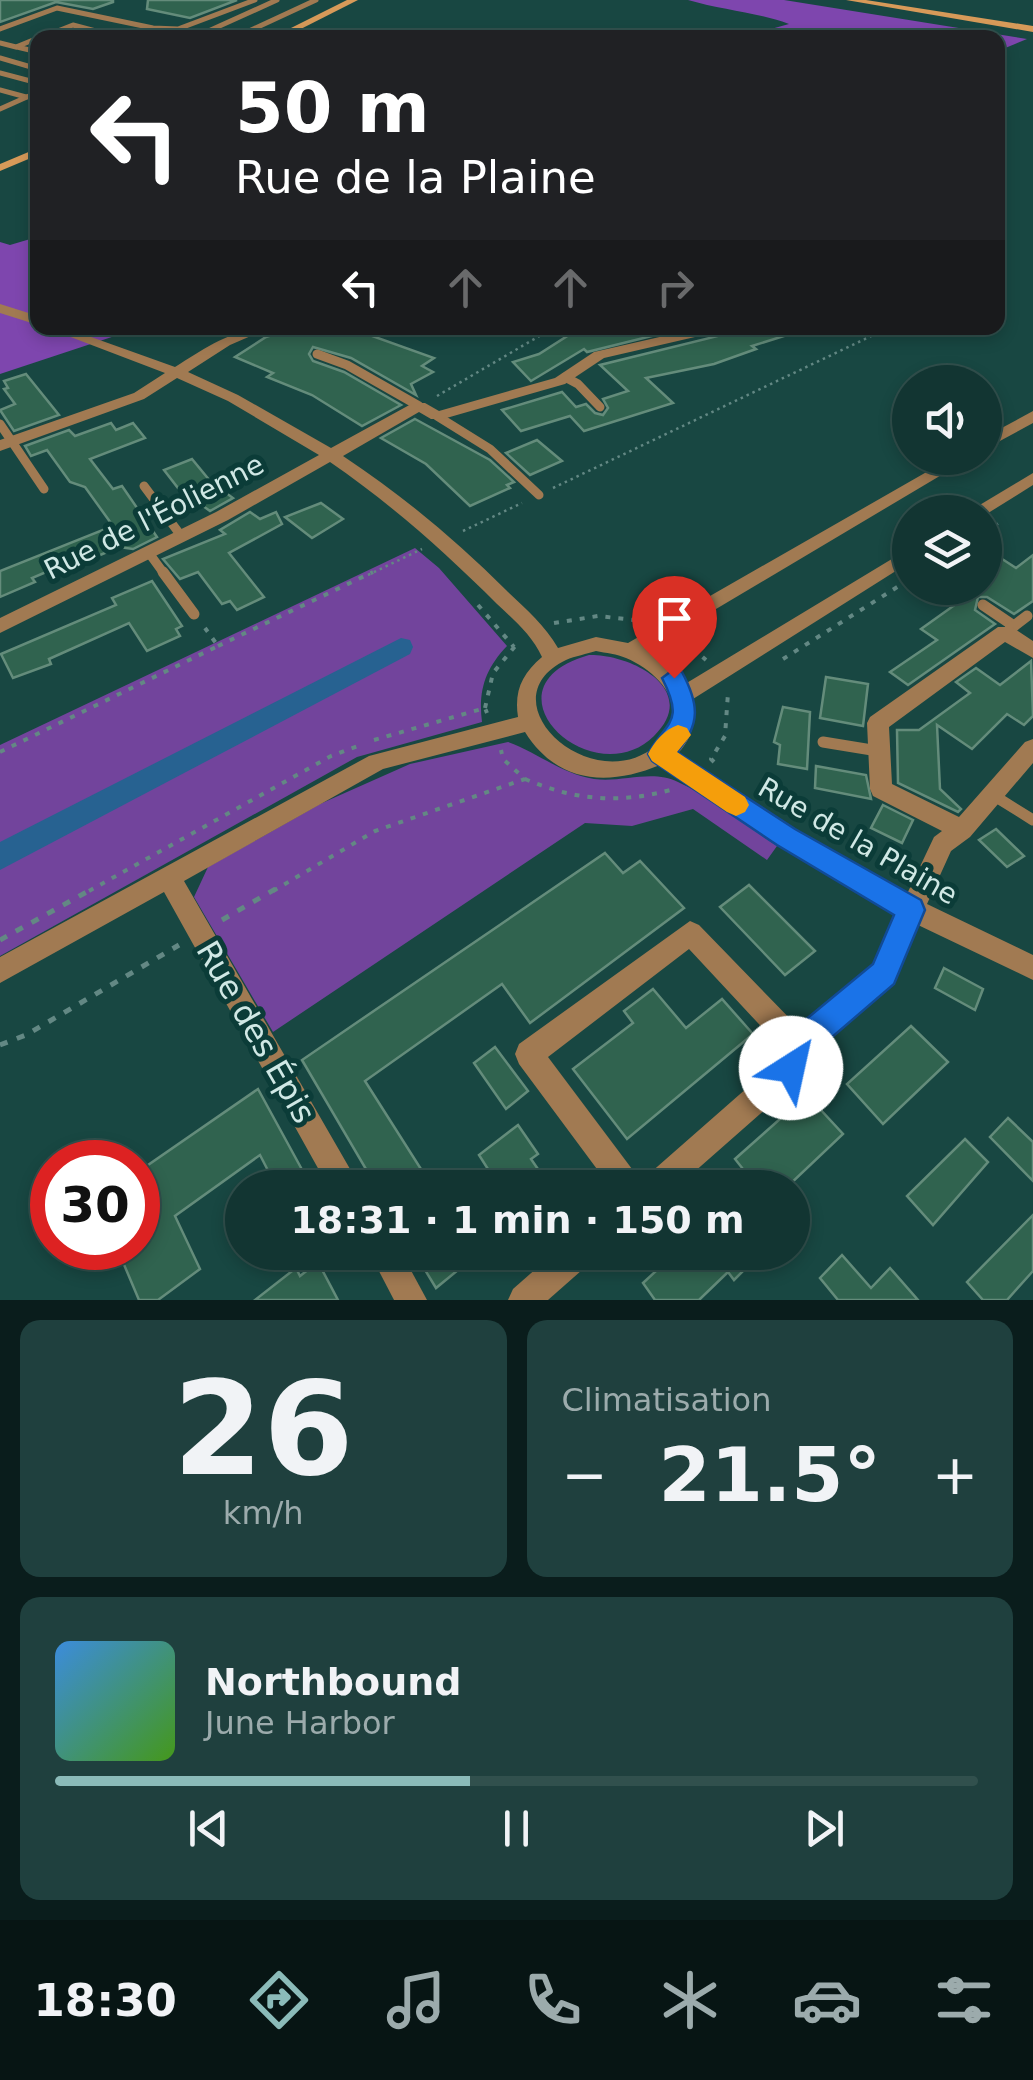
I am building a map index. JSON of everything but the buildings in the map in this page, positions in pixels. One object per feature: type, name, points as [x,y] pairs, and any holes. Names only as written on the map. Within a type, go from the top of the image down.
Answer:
[{"type":"street","points":[[292,30],[354,0]]},
{"type":"street","points":[[850,0],[1033,28]]},
{"type":"street","points":[[0,168],[30,152]]},
{"type":"street","points":[[0,308],[30,319]]},
{"type":"street","points":[[73,335],[178,373],[233,398],[331,454],[462,556],[535,632],[552,657]]},
{"type":"street","points":[[6,444],[139,396],[225,342],[244,335]]},
{"type":"street","points":[[419,406],[437,416],[565,378],[599,355],[686,335]]},
{"type":"street","name":"Rue de l'Éolienne","points":[[0,626],[182,537],[419,406]]},
{"type":"street","points":[[1002,434],[1033,416]]},
{"type":"street","points":[[632,649],[933,475]]},
{"type":"street","points":[[1002,497],[1033,478]]},
{"type":"street","points":[[683,695],[892,565]]},
{"type":"street","points":[[962,830],[881,789],[878,723],[1010,629],[1033,651]]},
{"type":"street","points":[[596,644],[632,649],[660,664],[683,695],[682,730],[660,754],[632,767],[606,770],[580,766],[548,748],[527,723],[524,704],[527,686],[537,670],[552,657],[572,648],[596,644]]},
{"type":"street","points":[[0,971],[377,762],[527,723]]},
{"type":"street","points":[[674,1170],[791,1068],[798,1046],[883,974],[942,844],[962,830],[1033,748]]},
{"type":"street","name":"Rue de la Plaine","points":[[660,754],[786,837],[911,910],[1033,968]]},
{"type":"street","name":"Rue des Épis","points":[[168,876],[336,1170]]},
{"type":"street","points":[[615,1170],[529,1054],[690,932],[798,1046]]},
{"type":"street","points":[[394,1270],[411,1300]]},
{"type":"street","points":[[524,1300],[558,1270]]},
{"type":"lane","points":[[0,29],[57,8],[153,28],[185,28],[255,0]]},
{"type":"lane","points":[[198,30],[264,0]]},
{"type":"lane","points":[[211,30],[277,0]]},
{"type":"lane","points":[[251,30],[316,0]]},
{"type":"lane","points":[[60,30],[73,25],[92,30]]},
{"type":"lane","points":[[16,47],[30,42]]},
{"type":"lane","points":[[0,43],[30,50]]},
{"type":"lane","points":[[0,58],[30,72]]},
{"type":"lane","points":[[0,73],[30,75]]},
{"type":"lane","points":[[0,90],[27,97]]},
{"type":"lane","points":[[0,108],[30,96]]},
{"type":"lane","points":[[318,354],[347,365],[419,406]]},
{"type":"lane","points":[[565,378],[578,384],[600,407]]},
{"type":"lane","points":[[437,416],[490,449],[538,495]]},
{"type":"lane","points":[[0,424],[6,444],[44,489]]},
{"type":"lane","points":[[144,486],[182,537]]},
{"type":"lane","points":[[148,553],[194,614]]},
{"type":"lane","points":[[984,605],[1010,629],[1027,616]]},
{"type":"lane","points":[[824,742],[880,752]]},
{"type":"lane","points":[[992,795],[1033,820]]},
{"type":"path","points":[[419,406],[541,335]]},
{"type":"path","points":[[463,531],[873,335]]},
{"type":"path","points":[[0,752],[423,548]]},
{"type":"path","points":[[776,663],[892,590]]},
{"type":"path","points":[[194,614],[218,646]]},
{"type":"path","points":[[728,770],[711,760],[725,736],[726,694],[743,684]]},
{"type":"path","points":[[495,730],[503,759],[525,780],[555,794],[600,803],[640,800],[674,789]]},
{"type":"path","points":[[0,1045],[26,1035],[375,831],[421,812],[525,780]]},
{"type":"shaded area","points":[[688,0],[784,0],[971,30],[767,30],[789,24]]},
{"type":"shaded area","points":[[1005,35],[1027,39],[1005,48]]},
{"type":"shaded area","points":[[30,239],[30,335],[118,335],[0,374],[0,242],[10,245]]},
{"type":"shaded area","points":[[415,548],[439,568],[507,646],[485,681],[482,722],[357,757],[0,956],[0,745]]},
{"type":"shaded area","points":[[589,655],[606,656],[641,668],[665,690],[670,704],[666,719],[654,736],[629,751],[602,754],[576,746],[556,730],[544,711],[543,690],[557,670]]},
{"type":"shaded area","points":[[508,742],[594,779],[668,778],[691,788],[777,846],[767,860],[693,809],[632,826],[585,823],[273,1032],[194,897],[208,867],[320,804],[410,764]]},
{"type":"waterway","points":[[0,857],[401,647]]},
{"type":"slow traffic","points":[[678,735],[660,754],[736,805]]},
{"type":"route","points":[[674,678],[683,695],[682,730],[660,754],[786,837],[911,910],[883,974],[798,1046],[791,1068]]}]
